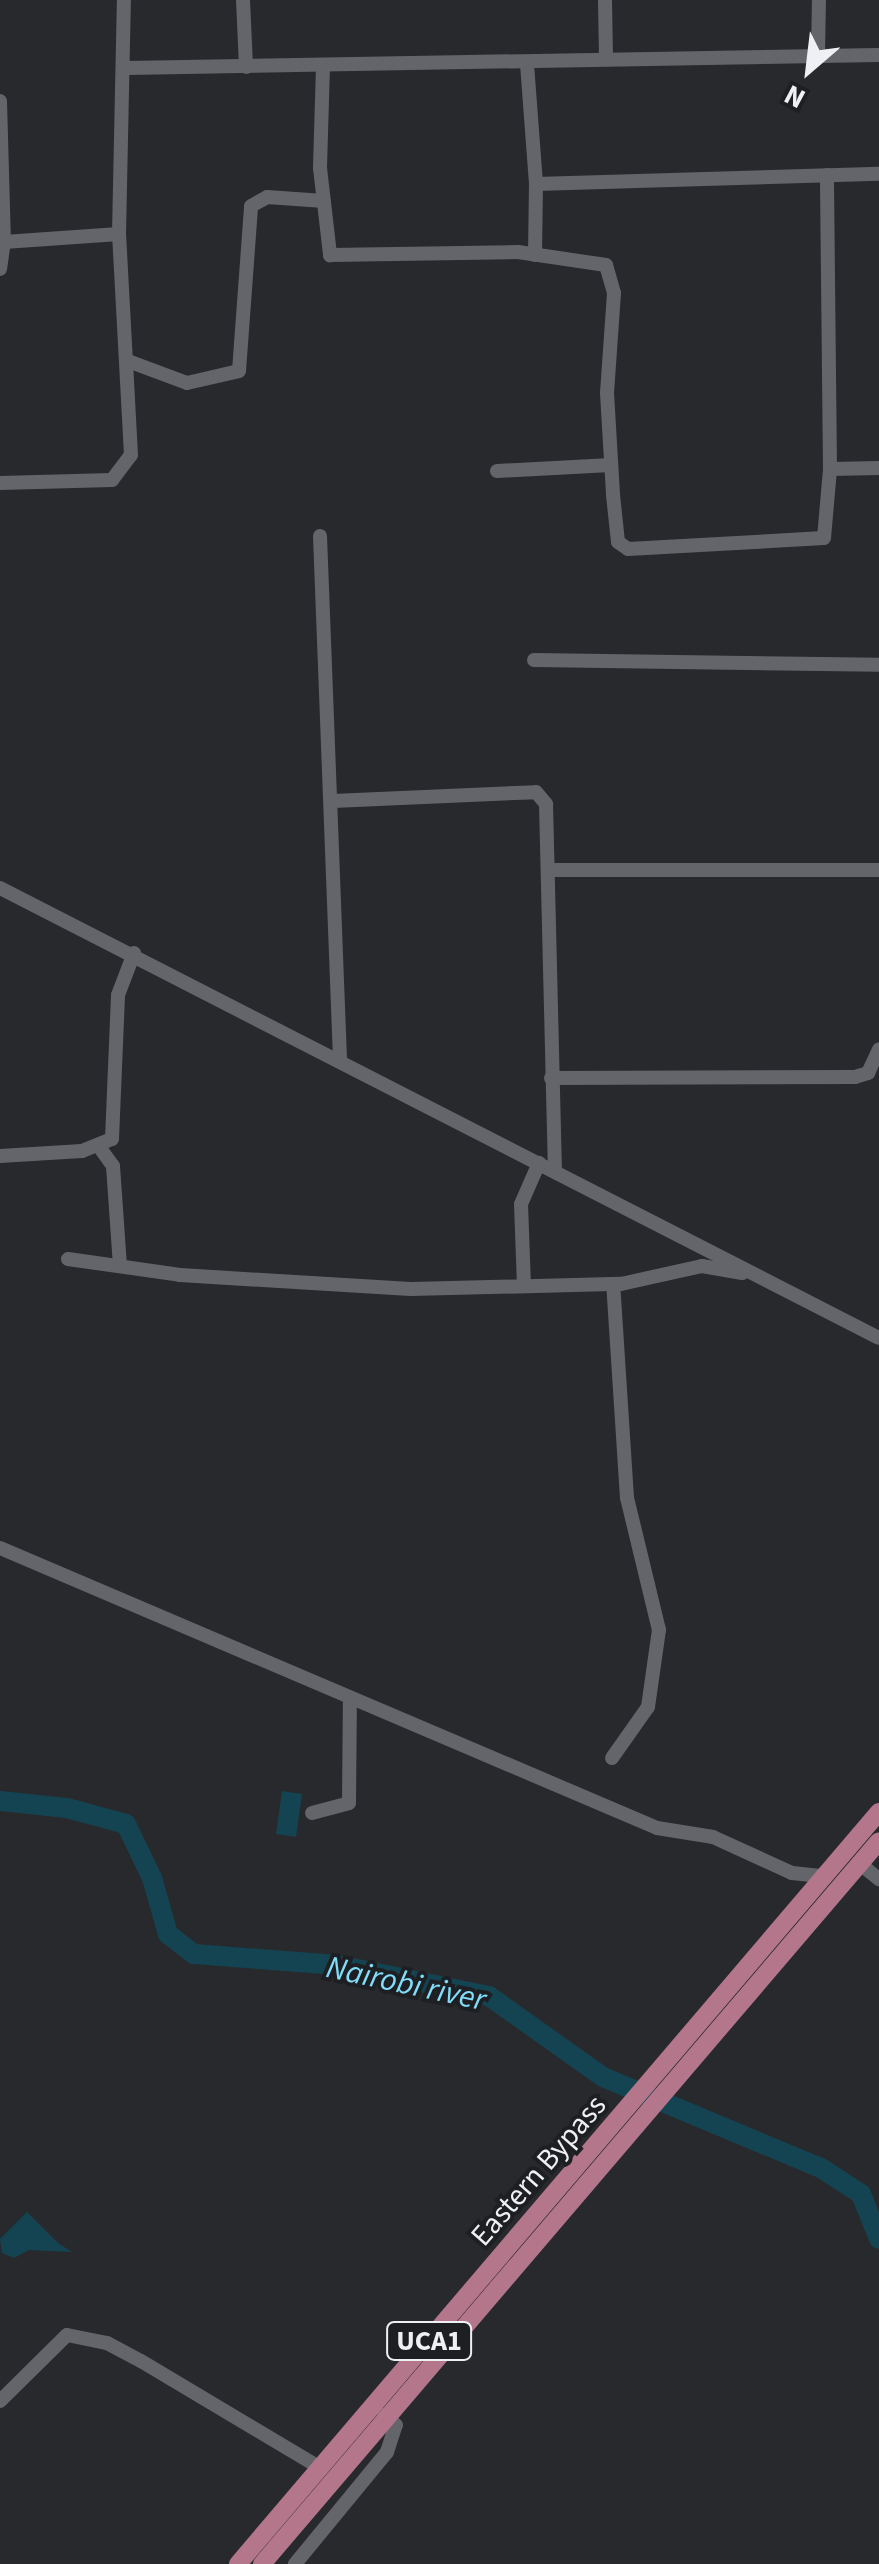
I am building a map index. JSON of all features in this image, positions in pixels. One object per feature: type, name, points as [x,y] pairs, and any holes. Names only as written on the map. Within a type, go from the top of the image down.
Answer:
[{"type":"main road","name":"Eastern Bypass","points":[[676,2064],[823,1876],[879,1812]]},
{"type":"main road","name":"Eastern Bypass","points":[[238,2564],[676,2064],[879,1841]]},
{"type":"main road","name":"Eastern Bypass","points":[[262,2564],[626,2122]]},
{"type":"street","points":[[0,483],[95,483],[120,474],[131,455],[119,234],[126,68],[124,0]]},
{"type":"street","points":[[242,0],[246,67]]},
{"type":"street","points":[[605,0],[606,57]]},
{"type":"street","points":[[818,56],[819,0]]},
{"type":"street","points":[[126,68],[527,64],[606,57],[879,54]]},
{"type":"street","points":[[527,64],[536,184],[535,254]]},
{"type":"street","points":[[323,66],[324,202],[328,250],[336,256],[535,254],[596,260],[610,274],[610,464],[618,542],[628,549],[817,542],[826,532],[830,469],[827,175]]},
{"type":"street","points":[[0,102],[4,242],[0,268]]},
{"type":"street","points":[[536,184],[879,174]]},
{"type":"street","points":[[128,361],[187,383],[239,371],[251,206],[267,197],[324,202]]},
{"type":"street","points":[[4,242],[119,234]]},
{"type":"street","points":[[497,470],[610,464]]},
{"type":"street","points":[[830,469],[879,468]]},
{"type":"street","points":[[320,536],[340,1059]]},
{"type":"street","points":[[534,660],[879,664]]},
{"type":"street","points":[[332,801],[536,792],[546,804],[555,1171]]},
{"type":"street","points":[[550,870],[879,870]]},
{"type":"street","points":[[0,888],[134,953],[879,1338]]},
{"type":"street","points":[[0,1156],[100,1148],[114,1129],[118,996],[134,953]]},
{"type":"street","points":[[551,1078],[855,1077],[868,1073],[879,1049]]},
{"type":"street","points":[[100,1148],[113,1166],[120,1266]]},
{"type":"street","points":[[524,1286],[521,1204],[539,1163]]},
{"type":"street","points":[[68,1259],[286,1284],[613,1284],[702,1266],[752,1274]]},
{"type":"street","points":[[612,1758],[648,1707],[659,1630],[629,1515],[613,1284]]},
{"type":"street","points":[[0,1548],[658,1828],[712,1836],[792,1873],[823,1876]]},
{"type":"street","points":[[312,1813],[350,1803],[350,1698]]},
{"type":"street","points":[[860,1863],[879,1879]]},
{"type":"street","points":[[0,2401],[67,2335],[107,2343],[319,2467]]},
{"type":"street","points":[[296,2564],[387,2452],[396,2425],[384,2415]]},
{"type":"water","points":[[282,1791],[302,1794],[296,1837],[276,1834]]},
{"type":"water","points":[[27,2212],[72,2252],[29,2250],[14,2258],[2,2253],[0,2239]]},
{"type":"waterway","name":"Nairobi river","points":[[0,1801],[67,1808],[126,1824],[152,1878],[168,1934],[194,1954],[338,1965],[489,1996],[603,2077],[821,2168],[861,2194],[879,2239]]}]
